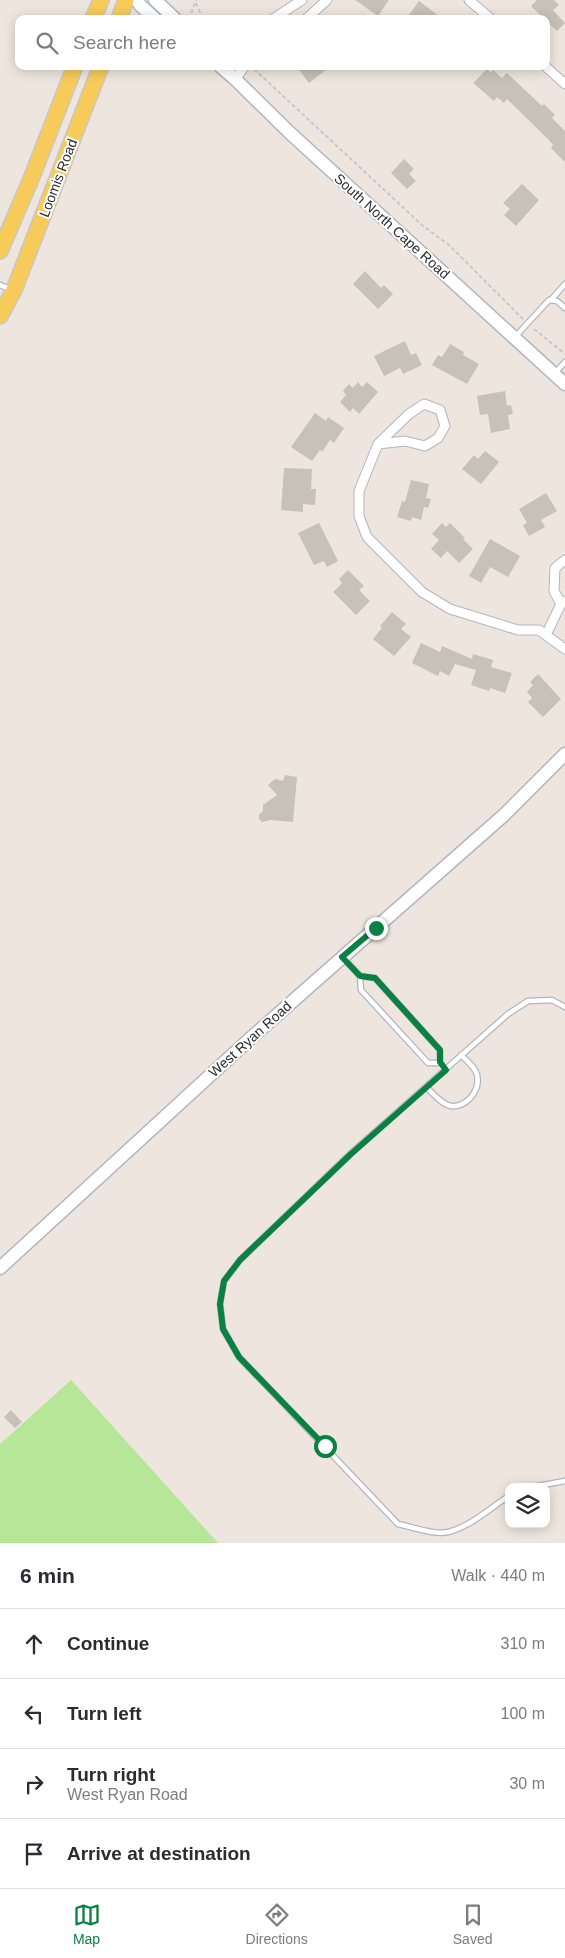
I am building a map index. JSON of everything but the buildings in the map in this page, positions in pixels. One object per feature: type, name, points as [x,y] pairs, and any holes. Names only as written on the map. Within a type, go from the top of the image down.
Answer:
[{"type":"main road","points":[[94,15],[100,0]]},
{"type":"main road","points":[[120,15],[126,0]]},
{"type":"main road","name":"Loomis Road","points":[[0,251],[31,179],[72,70]]},
{"type":"main road","name":"Loomis Road","points":[[0,316],[7,288],[101,70]]},
{"type":"street","points":[[137,0],[151,15]]},
{"type":"street","points":[[155,0],[171,15]]},
{"type":"street","points":[[279,15],[302,0]]},
{"type":"street","points":[[310,15],[327,0]]},
{"type":"street","points":[[469,0],[486,15]]},
{"type":"street","name":"South North Cape Road","points":[[225,70],[290,133],[565,384]]},
{"type":"street","points":[[235,79],[242,70]]},
{"type":"street","points":[[549,70],[565,84]]},
{"type":"street","points":[[378,444],[405,441],[425,446],[438,438],[445,426],[440,410],[424,404],[409,414],[378,444],[359,491],[359,516],[367,537],[422,592],[450,609],[518,630],[539,630],[565,649]]},
{"type":"street","points":[[546,636],[563,602],[554,591],[554,568],[565,560]]},
{"type":"street","name":"West Ryan Road","points":[[0,1268],[252,1037],[504,815],[565,754]]},
{"type":"lane","points":[[515,338],[565,284]]},
{"type":"lane","points":[[551,300],[556,301],[565,308]]},
{"type":"lane","points":[[554,374],[565,362]]},
{"type":"lane","points":[[342,957],[360,976],[375,978],[440,1050],[440,1062],[446,1070]]},
{"type":"lane","points":[[360,976],[361,990],[428,1063],[440,1062]]},
{"type":"lane","points":[[505,1499],[469,1523],[447,1532],[430,1531],[398,1524],[239,1357],[223,1329],[220,1304],[224,1281],[240,1260],[351,1154],[508,1014],[528,1001],[552,1000],[565,1007]]},
{"type":"lane","points":[[426,1087],[444,1103],[452,1106],[465,1102],[474,1094],[479,1081],[475,1070],[461,1055]]},
{"type":"lane","points":[[550,1484],[565,1482]]},
{"type":"path","points":[[191,15],[196,2]]},
{"type":"path","points":[[196,2],[201,15]]},
{"type":"path","points":[[256,71],[422,225],[449,245],[528,323],[565,354]]},
{"type":"green space","points":[[71,1380],[218,1543],[0,1543],[0,1444]]},
{"type":"route","points":[[325,1446],[239,1357],[223,1329],[220,1304],[224,1281],[240,1260],[351,1154],[446,1070],[440,1062],[440,1050],[375,978],[360,976],[342,957],[376,928]]}]
